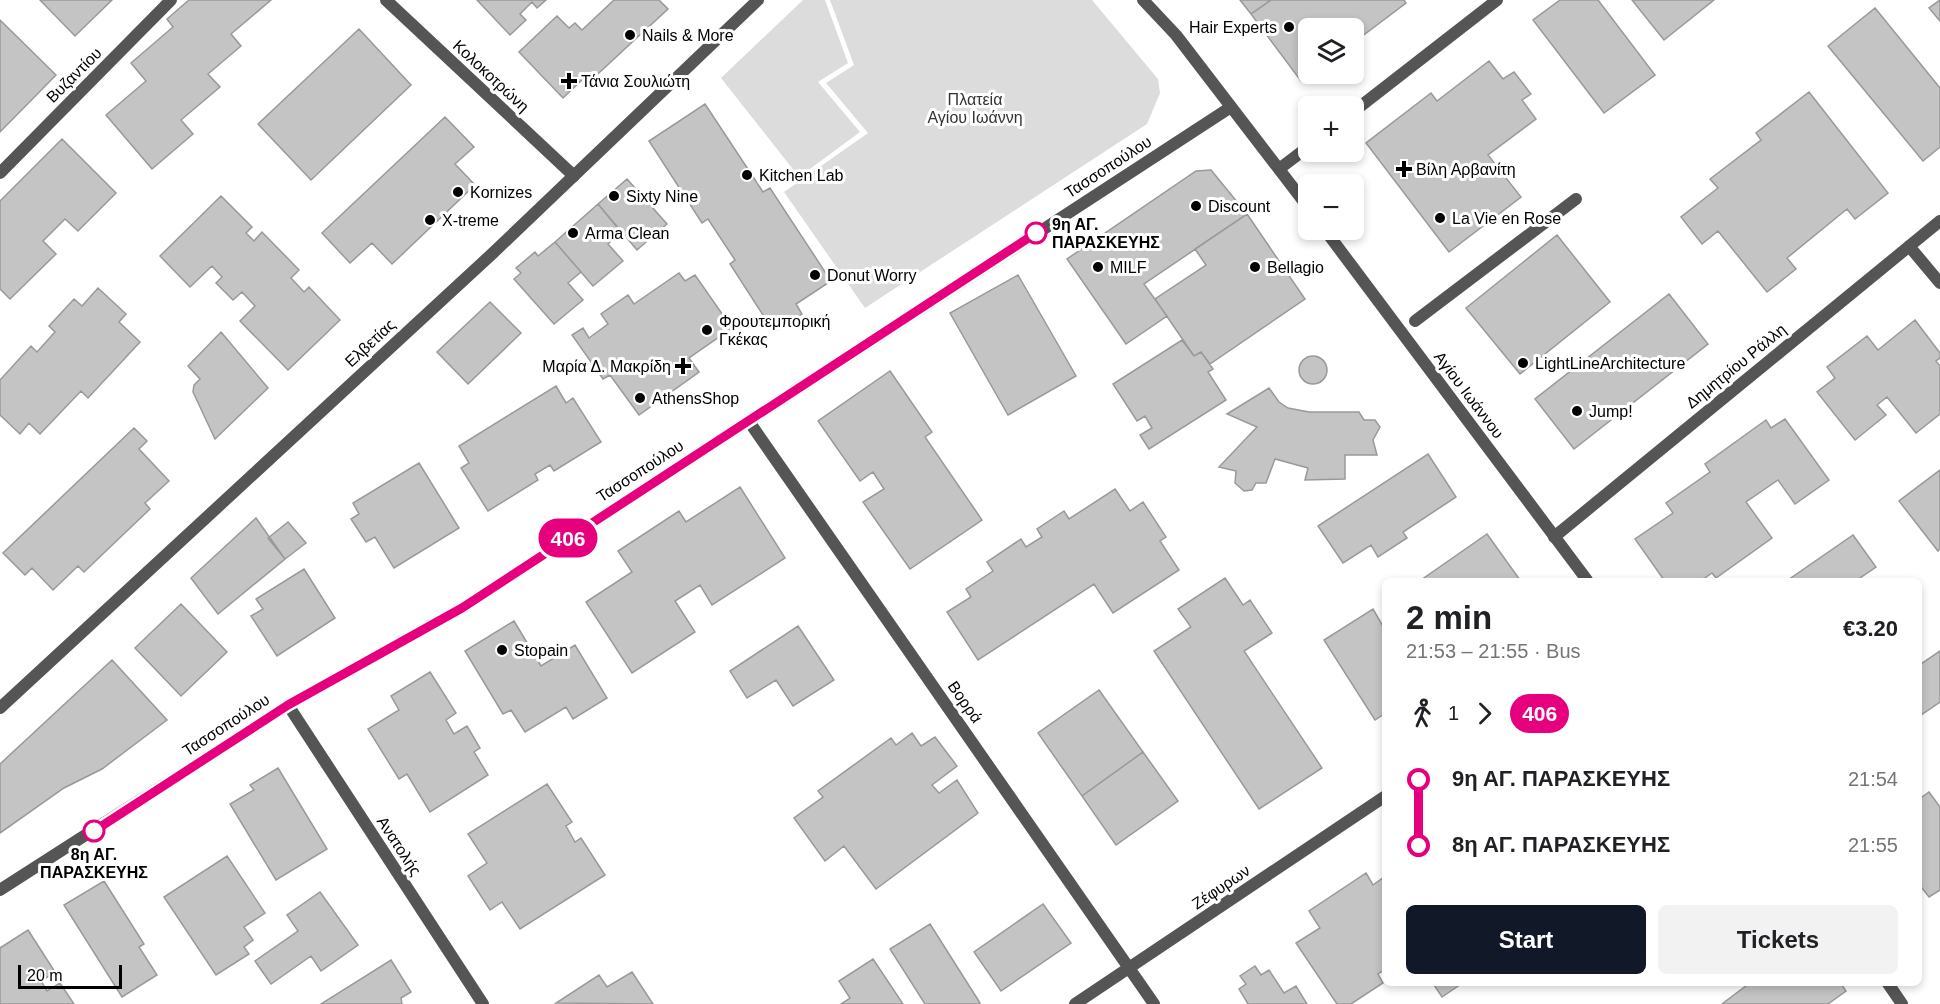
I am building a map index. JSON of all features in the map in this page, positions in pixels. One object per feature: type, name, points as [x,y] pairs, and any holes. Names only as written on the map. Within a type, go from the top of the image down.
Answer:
[{"type":"street","name":"Βυζαντίου","points":[[0,173],[171,0]]},
{"type":"street","name":"Κολοκοτρώνη","points":[[386,0],[574,176]]},
{"type":"street","name":"Ελβετίας","points":[[0,708],[574,176],[758,0]]},
{"type":"street","points":[[1143,0],[1176,35],[1298,194]]},
{"type":"street","points":[[1364,103],[1497,0]]},
{"type":"street","name":"Τασσοπούλου","points":[[0,890],[288,705],[462,608],[1231,107]]},
{"type":"street","points":[[1279,169],[1298,155]]},
{"type":"street","points":[[1415,321],[1576,199]]},
{"type":"street","name":"Δημητρίου Ράλλη","points":[[1554,537],[1940,220]]},
{"type":"street","name":"Αγίου Ιωάννου","points":[[1331,240],[1585,578]]},
{"type":"street","points":[[1909,246],[1940,283]]},
{"type":"street","name":"Βορρά","points":[[748,420],[1154,1004]]},
{"type":"street","name":"Ανατολής","points":[[288,705],[483,1004]]},
{"type":"street","name":"Ζέφυρων","points":[[1075,1004],[1382,798]]},
{"type":"street","points":[[1890,986],[1902,1004]]},
{"type":"green space","points":[[803,0],[825,0],[848,63],[818,82],[860,132],[799,177],[721,78]]},
{"type":"green space","name":"Πλατεία Αγίου Ιωάννη","points":[[830,0],[1092,0],[1158,79],[1160,93],[1147,124],[865,308],[784,192],[868,133],[826,83],[854,65]]},
{"type":"building","points":[[40,0],[112,0],[75,36]]},
{"type":"building","points":[[189,0],[271,0],[231,34],[241,46],[208,74],[220,87],[181,120],[193,134],[152,169],[106,115],[146,81],[131,63],[173,27],[167,19]]},
{"type":"building","points":[[477,0],[546,0],[537,8],[532,2],[520,14],[526,20],[510,35]]},
{"type":"building","points":[[614,0],[659,0],[668,9],[588,83],[583,79],[563,98],[519,52],[557,16],[569,28],[575,23],[582,30]]},
{"type":"building","points":[[1240,0],[1271,0],[1251,14]]},
{"type":"building","points":[[1271,0],[1404,0],[1406,3],[1364,35],[1364,18],[1298,18],[1298,77],[1251,14]]},
{"type":"building","points":[[1560,0],[1598,0],[1655,75],[1604,113],[1533,20]]},
{"type":"building","points":[[1632,0],[1714,0],[1664,40]]},
{"type":"building","points":[[1940,0],[1940,21],[1929,8]]},
{"type":"building","points":[[1875,8],[1940,88],[1940,147],[1923,161],[1828,46]]},
{"type":"building","points":[[0,20],[56,75],[0,132]]},
{"type":"building","points":[[359,29],[411,85],[311,180],[258,124]]},
{"type":"building","points":[[1489,61],[1503,79],[1514,72],[1531,94],[1522,100],[1536,119],[1488,155],[1521,197],[1449,252],[1366,143],[1431,93],[1437,101]]},
{"type":"building","points":[[1809,92],[1888,193],[1855,219],[1847,209],[1787,258],[1796,269],[1767,292],[1718,231],[1702,244],[1681,217],[1718,188],[1710,179],[1761,140],[1756,133]]},
{"type":"building","points":[[705,104],[763,192],[770,188],[831,281],[796,304],[802,314],[774,332],[730,264],[735,260],[708,219],[702,223],[649,141]]},
{"type":"building","points":[[445,117],[474,147],[455,164],[475,185],[392,264],[372,243],[350,263],[322,233]]},
{"type":"building","points":[[62,139],[116,193],[78,231],[65,219],[43,241],[56,254],[10,299],[0,289],[0,201]]},
{"type":"building","points":[[1211,170],[1247,214],[1144,284],[1167,316],[1126,344],[1067,259],[1196,171]]},
{"type":"building","points":[[627,179],[667,224],[637,250],[598,204]]},
{"type":"building","points":[[221,196],[252,227],[246,233],[254,241],[262,232],[299,270],[291,278],[304,292],[309,287],[340,320],[288,370],[240,321],[255,306],[242,292],[233,300],[216,283],[222,277],[212,266],[190,287],[160,256]]},
{"type":"building","points":[[598,204],[621,232],[608,244],[623,261],[593,286],[555,242]]},
{"type":"building","points":[[1247,214],[1305,299],[1210,364],[1201,352],[1194,356],[1155,299],[1206,265],[1195,249]]},
{"type":"building","points":[[1557,235],[1610,302],[1520,374],[1466,308]]},
{"type":"building","points":[[555,242],[581,272],[568,283],[583,300],[554,324],[514,279],[521,273],[516,268],[535,252],[538,256]]},
{"type":"building","points":[[679,273],[685,281],[695,275],[732,328],[689,358],[699,372],[639,415],[610,375],[603,379],[572,335],[583,328],[589,338],[608,324],[601,314],[628,295],[634,304]]},
{"type":"building","points":[[1018,275],[1076,376],[1008,415],[950,313]]},
{"type":"building","points":[[98,288],[126,314],[119,322],[140,342],[88,398],[81,391],[40,434],[29,423],[20,434],[0,415],[0,380],[31,346],[37,352],[55,332],[49,326],[74,299],[82,306]]},
{"type":"building","points":[[1669,294],[1708,344],[1574,449],[1535,399]]},
{"type":"building","points":[[490,302],[521,333],[468,384],[437,352]]},
{"type":"building","points":[[1915,320],[1940,353],[1940,358],[1936,361],[1940,366],[1940,414],[1916,433],[1887,397],[1877,405],[1886,415],[1855,440],[1817,392],[1835,378],[1827,367],[1867,336],[1878,350]]},
{"type":"building","points":[[221,332],[268,388],[215,439],[193,392],[194,385],[200,379],[188,366]]},
{"type":"building","points":[[1182,340],[1194,356],[1201,352],[1213,369],[1208,372],[1226,400],[1149,449],[1140,435],[1152,428],[1145,416],[1137,421],[1113,384]]},
{"type":"building","points":[[1313,356],[1323,360],[1327,370],[1323,380],[1313,384],[1303,380],[1299,370],[1303,360]]},
{"type":"building","points":[[890,371],[932,432],[925,437],[982,520],[910,569],[863,502],[884,489],[873,472],[860,481],[818,421]]},
{"type":"building","points":[[556,386],[566,403],[573,398],[601,442],[554,471],[550,465],[535,474],[538,480],[488,511],[461,468],[469,463],[459,446]]},
{"type":"building","points":[[1269,388],[1279,402],[1288,408],[1309,412],[1359,412],[1364,420],[1375,420],[1380,427],[1373,440],[1377,455],[1345,455],[1345,479],[1305,480],[1308,468],[1275,459],[1266,483],[1256,483],[1252,490],[1244,491],[1235,483],[1236,471],[1219,467],[1257,427],[1227,414]]},
{"type":"building","points":[[1785,419],[1829,480],[1795,504],[1778,480],[1746,502],[1772,538],[1716,578],[1712,573],[1705,578],[1663,578],[1635,539],[1673,513],[1666,503],[1710,472],[1705,464],[1766,420],[1771,428]]},
{"type":"building","points":[[134,428],[147,441],[139,449],[169,481],[145,503],[150,509],[84,572],[78,566],[53,590],[32,568],[25,575],[3,553]]},
{"type":"building","points":[[1428,454],[1456,497],[1403,532],[1407,538],[1378,557],[1371,545],[1343,563],[1318,526]]},
{"type":"building","points":[[419,463],[459,528],[394,568],[375,537],[366,542],[351,519],[359,514],[353,503]]},
{"type":"building","points":[[1940,470],[1940,549],[1938,551],[1899,501]]},
{"type":"building","points":[[740,487],[785,558],[712,605],[700,585],[675,601],[695,632],[632,673],[586,602],[632,572],[618,551],[679,511],[686,522]]},
{"type":"building","points":[[1115,489],[1130,511],[1143,502],[1166,537],[1160,541],[1179,570],[1113,613],[1094,584],[978,660],[947,612],[971,597],[966,589],[993,571],[987,562],[1021,539],[1026,547],[1042,537],[1037,529],[1064,511],[1069,519]]},
{"type":"building","points":[[256,518],[285,559],[218,614],[191,578]]},
{"type":"building","points":[[288,522],[306,543],[285,559],[268,538]]},
{"type":"building","points":[[1487,534],[1519,578],[1424,578]]},
{"type":"building","points":[[1853,535],[1876,567],[1860,578],[1791,578]]},
{"type":"building","points":[[304,569],[335,618],[277,656],[251,616],[263,609],[256,599]]},
{"type":"building","points":[[1225,578],[1243,605],[1250,600],[1272,633],[1244,651],[1322,768],[1259,809],[1154,651],[1191,627],[1178,609]]},
{"type":"building","points":[[181,604],[227,652],[181,696],[135,648]]},
{"type":"building","points":[[1373,609],[1382,625],[1382,715],[1375,720],[1324,640]]},
{"type":"building","points":[[514,621],[541,666],[575,645],[607,698],[573,719],[566,707],[525,732],[511,710],[503,714],[465,651]]},
{"type":"building","points":[[798,626],[834,680],[793,706],[776,680],[747,698],[730,671]]},
{"type":"building","points":[[1940,651],[1940,702],[1922,714],[1922,663]]},
{"type":"building","points":[[112,660],[167,720],[102,769],[64,788],[0,833],[0,764]]},
{"type":"building","points":[[430,672],[456,713],[446,720],[454,734],[467,726],[480,748],[474,752],[488,775],[430,812],[407,774],[399,779],[368,729],[399,710],[391,696]]},
{"type":"building","points":[[1099,690],[1143,752],[1082,796],[1038,733]]},
{"type":"building","points":[[912,733],[921,746],[935,737],[957,766],[932,785],[939,793],[957,780],[978,813],[876,889],[844,846],[825,861],[794,818],[823,797],[818,791],[891,738],[896,745]]},
{"type":"building","points":[[1143,752],[1178,801],[1116,845],[1082,796]]},
{"type":"building","points":[[278,768],[327,849],[276,880],[230,804],[254,790],[250,785]]},
{"type":"building","points":[[547,784],[572,822],[566,826],[575,842],[581,838],[605,875],[520,929],[502,902],[490,910],[468,876],[487,863],[468,834]]},
{"type":"building","points":[[1929,792],[1940,807],[1940,890],[1929,897],[1922,888],[1922,797]]},
{"type":"building","points":[[227,856],[265,913],[244,927],[253,940],[244,947],[249,954],[216,975],[164,897]]},
{"type":"building","points":[[1366,873],[1373,885],[1382,878],[1382,971],[1378,974],[1382,984],[1351,1004],[1337,1004],[1296,943],[1320,928],[1309,911]]},
{"type":"building","points":[[104,881],[144,944],[139,947],[157,975],[122,997],[64,905]]},
{"type":"building","points":[[320,892],[358,945],[321,971],[311,956],[271,984],[255,961],[298,931],[287,915]]},
{"type":"building","points":[[1043,904],[1071,943],[1001,991],[974,952]]},
{"type":"building","points":[[930,924],[979,1004],[925,1004],[890,949]]},
{"type":"building","points":[[28,930],[55,972],[41,981],[47,991],[60,983],[74,1004],[0,1004],[0,948]]},
{"type":"building","points":[[873,959],[903,1004],[841,1004],[850,998],[839,981]]},
{"type":"building","points":[[391,960],[411,992],[401,998],[402,1004],[321,1004]]},
{"type":"building","points":[[1255,966],[1261,975],[1269,970],[1284,993],[1296,986],[1307,1004],[1248,1004],[1239,989],[1246,984],[1240,976]]},
{"type":"building","points":[[632,972],[653,1004],[556,1003],[599,975],[607,987]]},
{"type":"building","points":[[1435,986],[1458,986],[1442,997]]},
{"type":"building","points":[[1746,986],[1843,986],[1846,991],[1828,1004],[1722,1004]]},
{"type":"bus line","name":"406","points":[[94,831],[288,705],[462,608],[1036,233]]},
{"type":"place","name":"Hair Experts","points":[[1289,27]]},
{"type":"place","name":"Nails & More","points":[[630,35]]},
{"type":"place","name":"Τάνια Σουλιώτη","points":[[569,81]]},
{"type":"place","name":"Βίλη Αρβανίτη","points":[[1404,169]]},
{"type":"place","name":"Kitchen Lab","points":[[747,175]]},
{"type":"place","name":"Kornizes","points":[[458,192]]},
{"type":"place","name":"Sixty Nine","points":[[614,196]]},
{"type":"place","name":"Discount","points":[[1196,206]]},
{"type":"place","name":"La Vie en Rose","points":[[1440,218]]},
{"type":"place","name":"X-treme","points":[[430,220]]},
{"type":"place","name":"Arma Clean","points":[[573,233]]},
{"type":"place","name":"9η ΑΓ. ΠΑΡΑΣΚΕΥΗΣ","points":[[1036,233]]},
{"type":"place","name":"MILF","points":[[1098,267]]},
{"type":"place","name":"Bellagio","points":[[1255,267]]},
{"type":"place","name":"Donut Worry","points":[[815,275]]},
{"type":"place","name":"Φρουτεμπορική Γκέκας","points":[[707,330]]},
{"type":"place","name":"LightLineArchitecture","points":[[1523,363]]},
{"type":"place","name":"Μαρία Δ. Μακρίδη","points":[[683,366]]},
{"type":"place","name":"AthensShop","points":[[640,398]]},
{"type":"place","name":"Jump!","points":[[1577,411]]},
{"type":"place","name":"Stopain","points":[[502,650]]},
{"type":"place","name":"8η ΑΓ. ΠΑΡΑΣΚΕΥΗΣ","points":[[94,831]]}]
